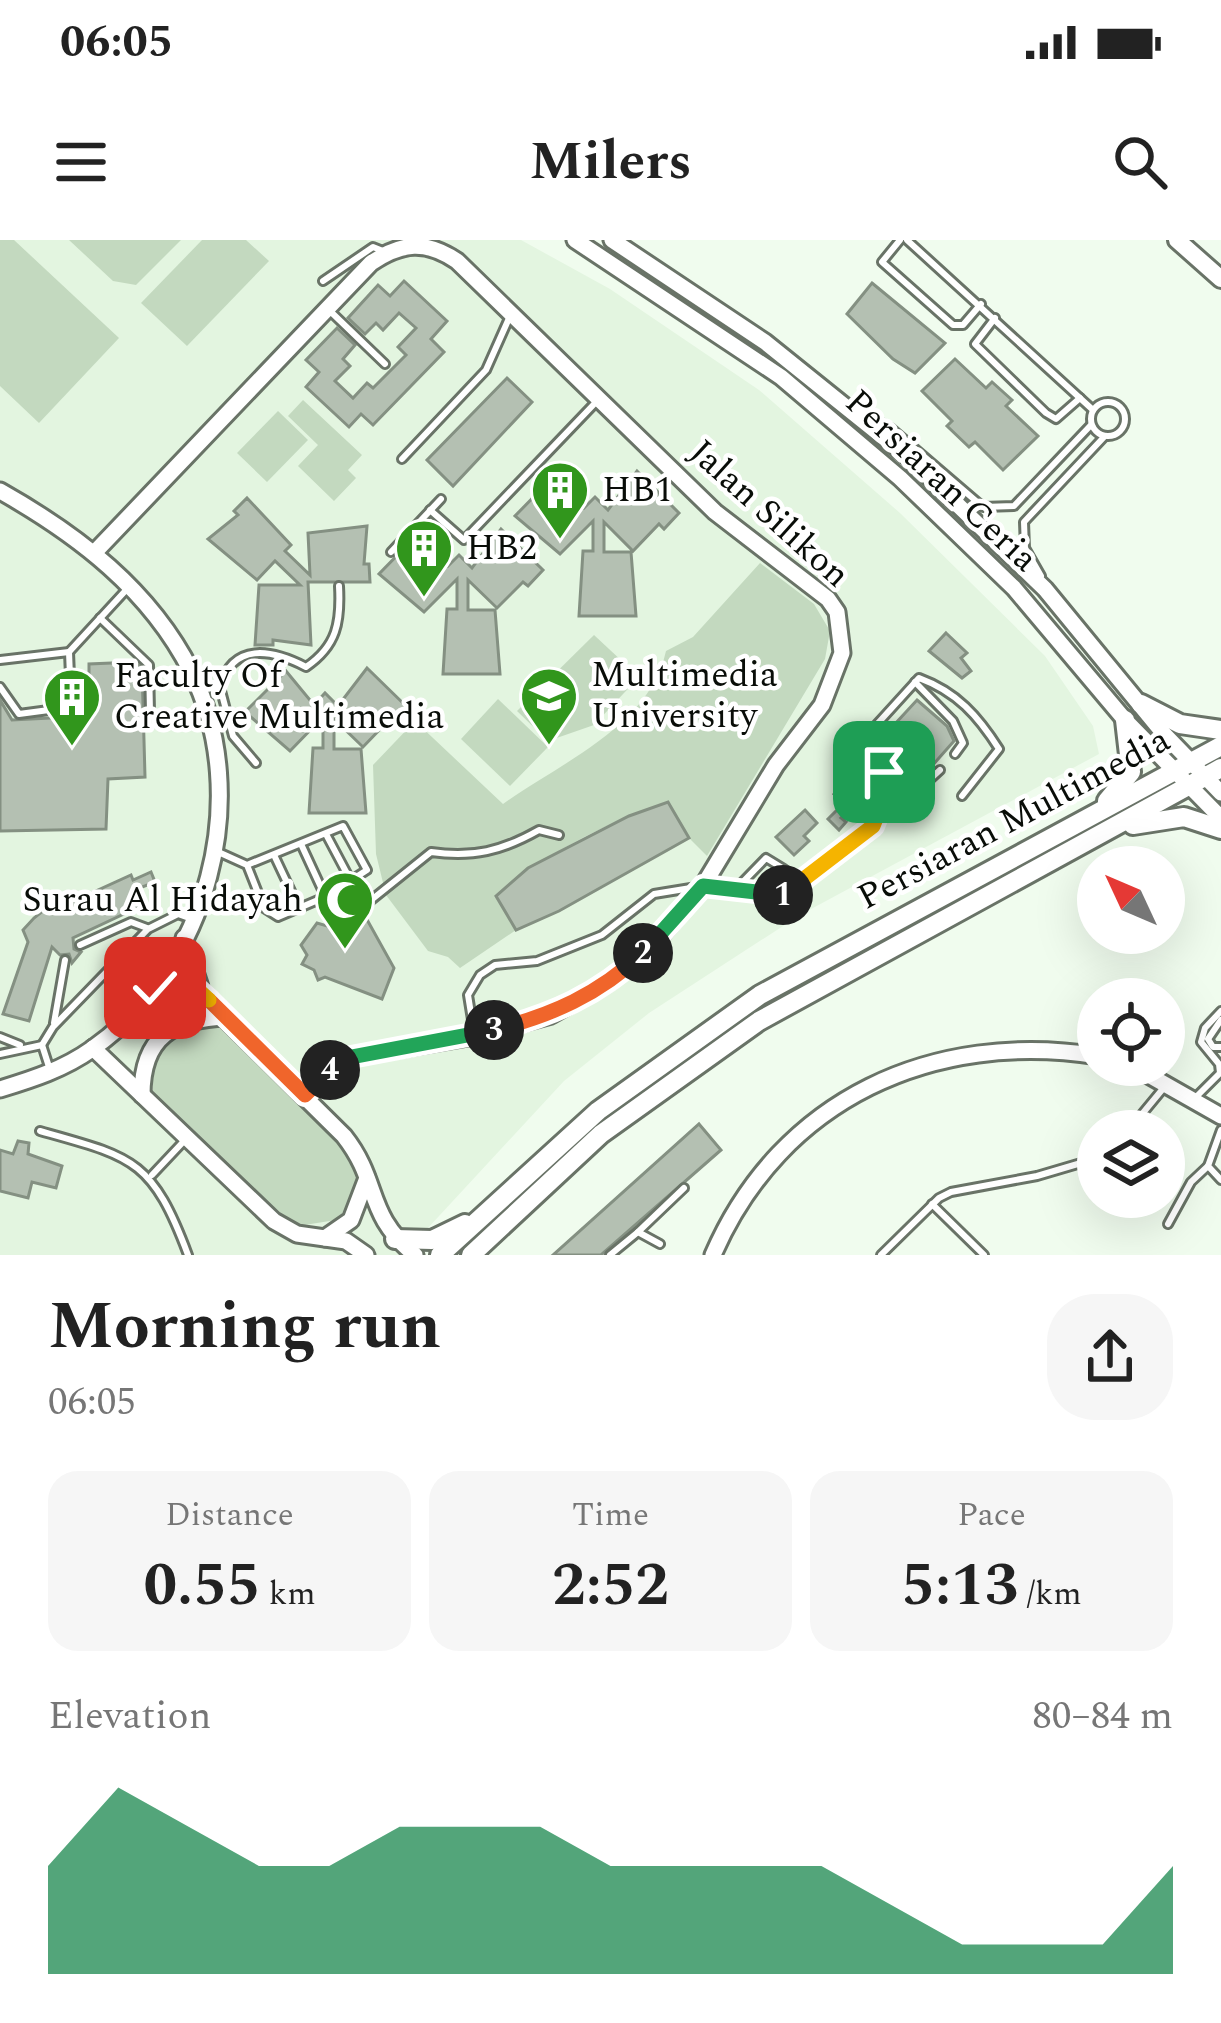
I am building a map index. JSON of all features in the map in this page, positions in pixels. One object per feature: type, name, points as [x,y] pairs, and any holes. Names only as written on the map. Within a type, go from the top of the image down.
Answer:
[{"type":"main road","points":[[1177,240],[1221,279]]},
{"type":"main road","points":[[1141,704],[1180,724],[1221,730]]},
{"type":"main road","points":[[1049,842],[1125,783],[1132,765],[1124,720]]},
{"type":"main road","name":"Persiaran Multimedia","points":[[1080,846],[1195,773],[1221,746]]},
{"type":"main road","name":"Persiaran Multimedia","points":[[440,1255],[624,1091],[760,995],[843,947],[1195,773]]},
{"type":"main road","points":[[1083,846],[1164,817],[1184,817],[1221,829]]},
{"type":"main road","name":"Persiaran Multimedia","points":[[472,1255],[601,1134],[759,1021],[1077,848]]},
{"type":"main road","points":[[395,1239],[432,1240],[478,1218]]},
{"type":"street","name":"Persiaran Ceria","points":[[575,240],[762,364],[834,420],[1014,588],[1124,720],[1221,794]]},
{"type":"street","name":"Persiaran Ceria","points":[[612,240],[698,295],[843,401],[982,526],[1066,614],[1141,704],[1195,773],[1221,818]]},
{"type":"street","name":"Jalan Silikon","points":[[305,1095],[346,1058],[475,1036],[550,1016],[582,1000],[638,958],[703,886],[776,764],[807,728],[833,685],[842,653],[841,629],[828,599],[715,512],[440,249],[424,244],[385,254]]},
{"type":"street","points":[[95,552],[385,254]]},
{"type":"street","points":[[0,491],[95,552],[130,586],[171,638],[214,732],[222,779],[216,851],[171,965],[138,1006],[93,1048],[57,1069],[0,1089]]},
{"type":"street","points":[[184,938],[203,995]]},
{"type":"street","points":[[171,965],[305,1095],[363,1164],[368,1181],[359,1206],[351,1220],[324,1238]]},
{"type":"street","points":[[142,1094],[145,1068],[161,1036],[197,1018],[226,1017]]},
{"type":"street","points":[[93,1048],[274,1221],[297,1234],[346,1240],[366,1255]]},
{"type":"street","points":[[713,1255],[734,1213],[778,1156],[830,1108],[857,1092],[968,1053],[1038,1048],[1077,1053]]},
{"type":"street","points":[[57,1069],[116,1072]]},
{"type":"street","points":[[1174,1086],[1217,1107]]},
{"type":"street","points":[[363,1164],[377,1215],[415,1255]]},
{"type":"lane","points":[[981,304],[963,325],[953,325],[882,262],[903,240],[981,304],[1093,410]]},
{"type":"lane","points":[[323,280],[377,245],[385,254]]},
{"type":"lane","points":[[328,309],[385,364]]},
{"type":"lane","points":[[401,459],[477,382],[511,313]]},
{"type":"lane","points":[[995,318],[975,344],[1046,413],[1056,419],[1080,398]]},
{"type":"lane","points":[[430,510],[464,540],[599,399]]},
{"type":"lane","points":[[843,401],[892,429],[983,506],[997,509],[1014,506],[1091,425],[1093,410]]},
{"type":"lane","points":[[1066,614],[1025,548],[1024,521],[1104,436],[1120,432],[1122,409],[1107,402],[1093,410]]},
{"type":"lane","points":[[1091,425],[1104,436]]},
{"type":"lane","points":[[391,551],[441,499]]},
{"type":"lane","points":[[0,660],[69,652],[130,586]]},
{"type":"lane","points":[[256,763],[233,736],[220,687],[226,666],[243,655],[282,654],[306,667],[324,654],[338,631],[339,586]]},
{"type":"lane","points":[[100,618],[149,665],[150,712]]},
{"type":"lane","points":[[0,687],[19,714],[64,709],[71,701],[69,652]]},
{"type":"lane","points":[[475,1036],[468,995],[480,975],[495,965],[537,962],[602,935],[654,894],[703,886],[787,895],[873,826],[884,798],[884,772],[859,744],[920,678],[949,690],[981,720],[1000,749],[962,796]]},
{"type":"lane","points":[[915,682],[958,727],[963,740],[956,754]]},
{"type":"lane","points":[[198,689],[220,687]]},
{"type":"lane","points":[[884,798],[916,792],[940,770]]},
{"type":"lane","points":[[216,851],[247,865],[264,908],[278,916],[326,897],[367,870],[343,826],[247,865]]},
{"type":"lane","points":[[326,836],[362,900],[370,901],[431,852],[465,856],[507,849],[539,830],[559,836]]},
{"type":"lane","points":[[302,844],[326,897]]},
{"type":"lane","points":[[274,855],[299,908]]},
{"type":"lane","points":[[736,890],[766,858],[784,869]]},
{"type":"lane","points":[[42,1045],[53,1027],[148,929],[178,914],[193,919]]},
{"type":"lane","points":[[80,945],[131,922],[148,929]]},
{"type":"lane","points":[[53,1027],[65,960]]},
{"type":"lane","points":[[1195,1098],[1220,1073],[1220,1063],[1201,1042],[1205,1028],[1221,1011]]},
{"type":"lane","points":[[1221,1020],[1208,1039],[1213,1047],[1221,1047]]},
{"type":"lane","points":[[0,1037],[23,1047]]},
{"type":"lane","points":[[0,1054],[42,1045]]},
{"type":"lane","points":[[42,1045],[57,1069]]},
{"type":"lane","points":[[1146,1110],[1166,1086]]},
{"type":"lane","points":[[1168,1224],[1195,1176],[1208,1166],[1221,1130]]},
{"type":"lane","points":[[40,1131],[110,1149],[150,1176],[188,1255]]},
{"type":"lane","points":[[150,1176],[186,1138]]},
{"type":"lane","points":[[881,1255],[932,1204],[951,1192],[1077,1164]]},
{"type":"lane","points":[[1208,1166],[1221,1180]]},
{"type":"lane","points":[[613,1253],[684,1189]]},
{"type":"lane","points":[[932,1204],[984,1255]]},
{"type":"lane","points":[[638,1232],[660,1244]]},
{"type":"shaded area","name":"Multimedia University","points":[[0,240],[521,240],[610,289],[759,390],[900,513],[1045,656],[1093,726],[1099,754],[800,915],[649,1013],[564,1081],[403,1255],[0,1255]]},
{"type":"shaded area","points":[[0,240],[14,240],[119,338],[39,423],[0,386]]},
{"type":"shaded area","points":[[69,240],[181,240],[136,285],[113,281]]},
{"type":"shaded area","points":[[202,240],[246,240],[269,261],[187,346],[141,303]]},
{"type":"shaded area","points":[[303,400],[362,455],[348,470],[356,478],[334,501],[298,466],[318,445],[288,416]]},
{"type":"shaded area","points":[[278,411],[308,440],[267,482],[237,453]]},
{"type":"shaded area","points":[[760,563],[814,604],[830,631],[825,659],[707,856],[689,838],[668,802],[577,841],[516,880],[497,896],[516,930],[460,968],[448,957],[428,951],[386,895],[376,854],[373,765],[415,721],[503,804],[622,722],[657,677],[666,651],[693,637]]},
{"type":"shaded area","points":[[594,635],[639,677],[594,725],[548,741],[517,711]]},
{"type":"shaded area","points":[[498,699],[548,747],[510,786],[461,739]]},
{"type":"shaded area","points":[[187,1026],[224,1026],[343,1143],[360,1174],[349,1206],[336,1220],[298,1226],[284,1221],[153,1095],[158,1055]]},
{"type":"building","points":[[404,281],[447,321],[431,339],[444,352],[373,425],[361,414],[349,427],[306,387],[319,372],[306,360],[337,328],[355,345],[343,359],[350,366],[335,381],[353,398],[367,383],[373,388],[406,355],[398,347],[416,328],[399,313],[383,330],[376,323],[365,334],[348,318],[378,285],[390,296]]},
{"type":"building","points":[[872,283],[945,343],[915,373],[893,359],[847,314]]},
{"type":"building","points":[[955,359],[986,388],[992,382],[1012,400],[1006,406],[1038,436],[1003,470],[975,442],[969,447],[947,426],[952,421],[922,391]]},
{"type":"building","points":[[507,378],[532,402],[453,486],[427,460]]},
{"type":"building","name":"HB1","points":[[637,471],[679,513],[664,529],[659,524],[633,551],[604,522],[604,552],[631,552],[636,616],[579,616],[583,551],[593,551],[593,521],[560,554],[515,516],[556,474],[584,508],[595,497],[608,510]]},
{"type":"building","points":[[247,498],[291,545],[285,551],[310,575],[308,533],[367,526],[364,564],[369,564],[370,582],[308,582],[311,645],[273,640],[273,645],[255,645],[259,585],[300,585],[275,561],[257,580],[208,539],[238,515],[234,511]]},
{"type":"building","name":"HB2","points":[[501,529],[543,570],[497,608],[468,580],[468,610],[495,610],[500,674],[443,674],[447,609],[457,609],[457,579],[424,612],[379,574],[420,532],[448,566],[459,555],[472,568]]},
{"type":"building","points":[[946,633],[967,653],[961,658],[971,671],[962,678],[929,651]]},
{"type":"building","name":"Faculty Of Creative Multimedia","points":[[135,662],[142,668],[145,777],[108,779],[106,829],[0,831],[0,700],[12,720],[89,716],[89,664]]},
{"type":"building","points":[[367,668],[409,709],[394,725],[389,720],[363,747],[334,719],[334,749],[361,749],[366,813],[309,813],[313,748],[323,748],[323,717],[290,751],[245,712],[286,671],[314,705],[325,693],[338,706]]},
{"type":"building","points":[[917,700],[947,726],[954,741],[924,775],[883,737]]},
{"type":"building","points":[[846,779],[864,795],[841,818],[846,822],[839,830],[828,819],[844,803],[834,794]]},
{"type":"building","points":[[668,802],[689,838],[516,930],[496,896],[528,868],[629,816]]},
{"type":"building","points":[[805,810],[817,823],[804,836],[809,841],[794,855],[776,837]]},
{"type":"building","points":[[151,872],[155,882],[137,889],[143,905],[73,938],[74,949],[81,952],[72,963],[69,954],[60,955],[52,947],[29,1021],[3,1014],[28,942],[23,930],[34,918],[49,906],[54,910],[131,875],[133,880]]},
{"type":"building","name":"Surau Al Hidayah","points":[[360,907],[394,968],[382,999],[325,977],[318,980],[314,970],[302,964],[307,955],[301,945],[317,923],[327,926]]},
{"type":"building","points":[[699,1124],[721,1150],[601,1255],[553,1255]]},
{"type":"building","points":[[18,1141],[29,1143],[28,1154],[62,1166],[56,1188],[32,1182],[28,1198],[0,1191],[0,1150],[13,1154]]},
{"type":"place","name":"HB1","points":[[560,541]]},
{"type":"place","name":"HB2","points":[[424,599]]},
{"type":"place","name":"Multimedia University","points":[[549,747]]},
{"type":"place","name":"Faculty Of Creative Multimedia","points":[[72,748]]},
{"type":"place","name":"Surau Al Hidayah","points":[[345,951]]},
{"type":"route","points":[[155,988],[171,965],[305,1095],[346,1058],[475,1036],[550,1016],[582,1000],[638,958],[703,886],[787,895],[873,826],[884,798],[884,772]]}]
